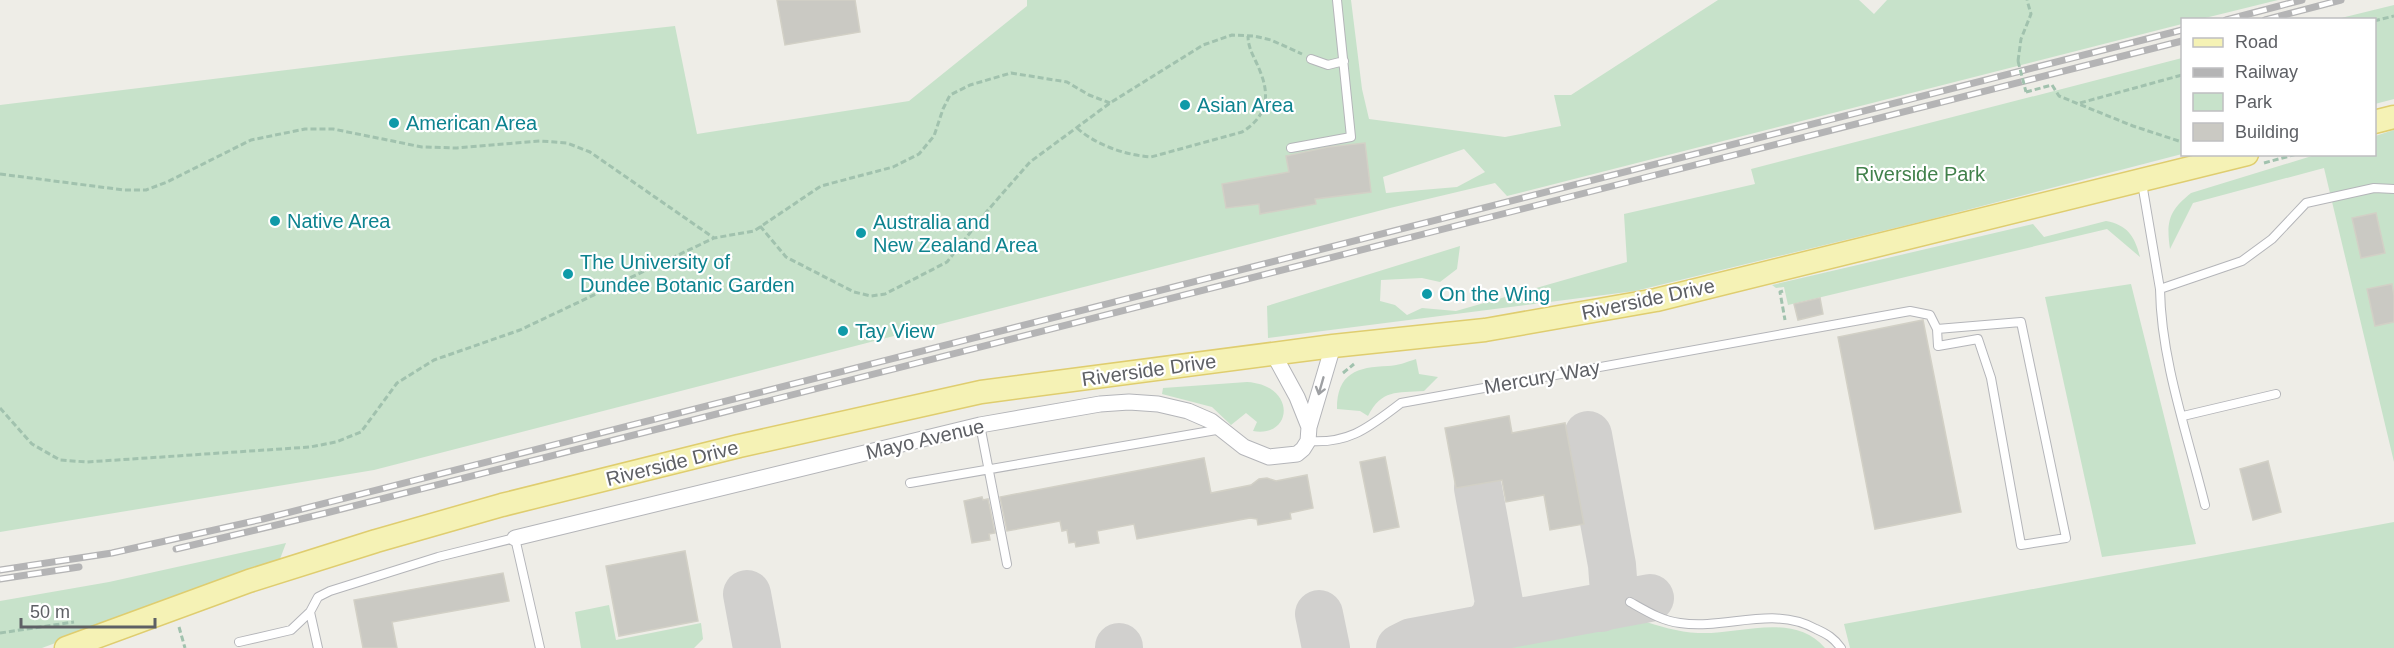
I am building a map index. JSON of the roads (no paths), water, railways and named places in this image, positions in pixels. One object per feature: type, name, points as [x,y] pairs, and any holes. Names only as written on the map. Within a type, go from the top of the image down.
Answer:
[{"type":"main road","points":[[2376,122],[2394,117]]},
{"type":"main road","name":"Riverside Drive","points":[[66,648],[249,581],[376,541],[502,505],[739,446],[981,392],[1273,353],[1485,330],[1656,300],[2239,156]]},
{"type":"street","points":[[1308,434],[1333,346]]},
{"type":"street","points":[[1273,353],[1308,434]]},
{"type":"street","name":"Mayo Avenue","points":[[515,538],[980,425],[1100,404],[1129,402],[1158,404],[1188,411],[1211,420],[1244,447],[1269,457],[1297,454],[1303,450],[1308,434]]},
{"type":"lane","points":[[1291,148],[1351,137],[1337,0]]},
{"type":"lane","points":[[1311,59],[1328,65],[1344,61]]},
{"type":"lane","points":[[2142,181],[2160,289],[2160,308],[2168,360],[2205,505]]},
{"type":"lane","points":[[2160,289],[2242,261],[2272,239],[2306,203],[2374,188],[2394,189]]},
{"type":"lane","name":"Mercury Way","points":[[1308,434],[1324,443],[1357,435],[1401,403],[1910,311],[1930,315],[1937,329]]},
{"type":"lane","points":[[2021,322],[2066,538],[2021,545],[1991,378],[1978,339],[1938,346],[1937,329],[2021,322]]},
{"type":"lane","points":[[2183,416],[2276,394]]},
{"type":"lane","points":[[980,425],[1006,564]]},
{"type":"lane","points":[[910,483],[1222,429]]},
{"type":"lane","points":[[239,642],[291,630],[310,612],[318,597],[330,591],[438,557],[515,538],[540,648]]},
{"type":"lane","points":[[1630,602],[1658,617],[1679,623],[1698,624],[1760,618],[1792,619],[1835,639],[1841,648]]},
{"type":"lane","points":[[310,612],[318,648]]},
{"type":"railway","points":[[2234,18],[2302,0]]},
{"type":"railway","points":[[2273,18],[2341,0]]},
{"type":"railway","points":[[0,570],[112,553],[263,519],[2181,30]]},
{"type":"railway","points":[[176,549],[326,513],[2181,41]]},
{"type":"railway","points":[[0,579],[79,567]]},
{"type":"place","name":"Asian Area","points":[[1185,105]]},
{"type":"place","name":"American Area","points":[[394,123]]},
{"type":"place","name":"Native Area","points":[[275,221]]},
{"type":"place","name":"Australia and New Zealand Area","points":[[861,233]]},
{"type":"place","name":"The University of Dundee Botanic Garden","points":[[568,274]]},
{"type":"place","name":"On the Wing","points":[[1427,294]]},
{"type":"place","name":"Tay View","points":[[843,331]]},
{"type":"park label","name":"Riverside Park","points":[[1920,174]]}]
